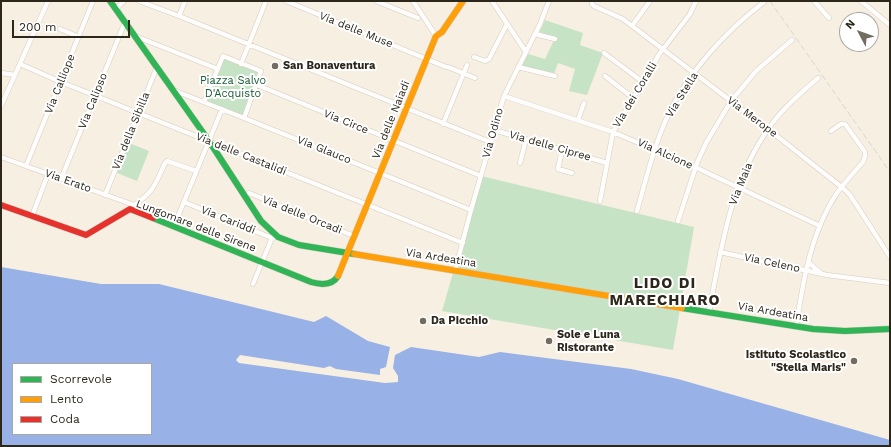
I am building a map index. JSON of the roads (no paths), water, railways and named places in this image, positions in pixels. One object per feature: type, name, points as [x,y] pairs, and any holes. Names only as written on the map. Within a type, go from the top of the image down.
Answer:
[{"type":"main road","name":"Via Ardeatina","points":[[110,1],[209,140],[257,215],[274,237],[296,244],[348,253],[796,327],[838,331],[890,329]]},
{"type":"main road","name":"Via delle Naiadi","points":[[348,253],[436,36],[442,32],[464,1]]},
{"type":"main road","name":"Lungomare delle Sirene","points":[[1,204],[86,235],[132,207],[174,226],[314,283],[328,284],[336,279],[348,253]]},
{"type":"street","points":[[1,106],[48,1]]},
{"type":"street","name":"Via Calliope","points":[[26,166],[93,1]]},
{"type":"street","points":[[116,9],[124,1]]},
{"type":"street","points":[[139,1],[490,142]]},
{"type":"street","points":[[179,16],[185,1]]},
{"type":"street","points":[[241,64],[266,1]]},
{"type":"street","name":"Via delle Muse","points":[[286,1],[475,78]]},
{"type":"street","points":[[376,1],[418,18]]},
{"type":"street","points":[[413,1],[436,36]]},
{"type":"street","points":[[492,1],[526,52]]},
{"type":"street","name":"Via Merope","points":[[592,1],[594,6],[621,18],[632,26],[842,187],[850,195],[890,257]]},
{"type":"street","points":[[632,26],[650,1]]},
{"type":"street","name":"Via dei Coralli","points":[[600,200],[613,132],[663,50],[693,9],[696,1]]},
{"type":"street","points":[[814,1],[829,18]]},
{"type":"street","points":[[861,1],[890,25]]},
{"type":"street","name":"Via Odino","points":[[455,271],[504,96],[535,34],[548,2]]},
{"type":"street","name":"Via Stella","points":[[637,211],[655,149],[670,111],[694,74],[730,32],[764,2]]},
{"type":"street","name":"Via Calipso","points":[[61,179],[125,22]]},
{"type":"street","points":[[474,57],[485,61],[489,59],[507,24]]},
{"type":"street","points":[[60,29],[79,37]]},
{"type":"street","points":[[535,34],[554,39]]},
{"type":"street","points":[[135,36],[218,69]]},
{"type":"street","points":[[678,221],[695,167],[706,143],[731,101],[752,75],[792,40]]},
{"type":"street","points":[[604,53],[643,82]]},
{"type":"street","points":[[173,90],[244,118],[261,71],[223,56],[204,102]]},
{"type":"street","name":"Via delle Castalidi","points":[[20,64],[61,82],[463,243]]},
{"type":"street","points":[[443,124],[467,65]]},
{"type":"street","name":"Via della Sibilla","points":[[105,195],[157,67]]},
{"type":"street","points":[[518,67],[555,76]]},
{"type":"street","points":[[1,74],[15,75]]},
{"type":"street","points":[[605,76],[633,98]]},
{"type":"street","name":"Via Maia","points":[[709,312],[720,252],[727,224],[738,187],[754,152],[768,129],[790,103],[818,78]]},
{"type":"street","name":"Via Circe","points":[[257,85],[481,176]]},
{"type":"street","name":"Via Alcione","points":[[504,96],[613,132],[655,149],[820,226]]},
{"type":"street","points":[[578,120],[584,103]]},
{"type":"street","points":[[174,226],[222,109]]},
{"type":"street","name":"Via Glauco","points":[[244,118],[471,210]]},
{"type":"street","points":[[796,327],[806,270],[820,226],[830,205],[866,156],[845,124],[841,124],[831,132]]},
{"type":"street","name":"Via delle Cipree","points":[[494,130],[607,163]]},
{"type":"street","points":[[520,164],[526,139]]},
{"type":"street","points":[[562,150],[558,169],[572,173]]},
{"type":"street","name":"Via Erato","points":[[1,157],[105,195],[132,207]]},
{"type":"street","points":[[132,207],[152,190],[167,161],[196,171]]},
{"type":"street","points":[[32,216],[48,174]]},
{"type":"street","name":"Via delle Orcadi","points":[[249,193],[354,236]]},
{"type":"street","name":"Via Cariddi","points":[[184,202],[274,237]]},
{"type":"street","points":[[253,284],[274,237]]},
{"type":"street","name":"Via Celeno","points":[[720,252],[823,275],[890,283]]},
{"type":"street","name":"Via Celeno","points":[[808,262],[823,275]]},
{"type":"water","points":[[1,267],[101,284],[159,284],[314,322],[326,316],[368,341],[390,347],[386,367],[380,369],[380,375],[336,369],[330,366],[324,368],[240,355],[236,360],[239,363],[385,383],[398,382],[398,376],[393,368],[395,355],[411,347],[479,357],[500,352],[631,369],[678,379],[890,440],[890,446],[1,446]]},
{"type":"railway","points":[[770,1],[890,172]]},
{"type":"place","name":"San Bonaventura","points":[[275,66]]},
{"type":"place","name":"Da Picchio","points":[[423,321]]},
{"type":"place","name":"Sole e Luna Ristorante","points":[[549,341]]},
{"type":"place","name":"Istituto Scolastico \"Stella Maris\"","points":[[854,361]]},
{"type":"district","name":"LIDO DI MARECHIARO","points":[[665,292]]},
{"type":"park label","name":"Piazza Salvo D'Acquisto","points":[[233,87]]}]
